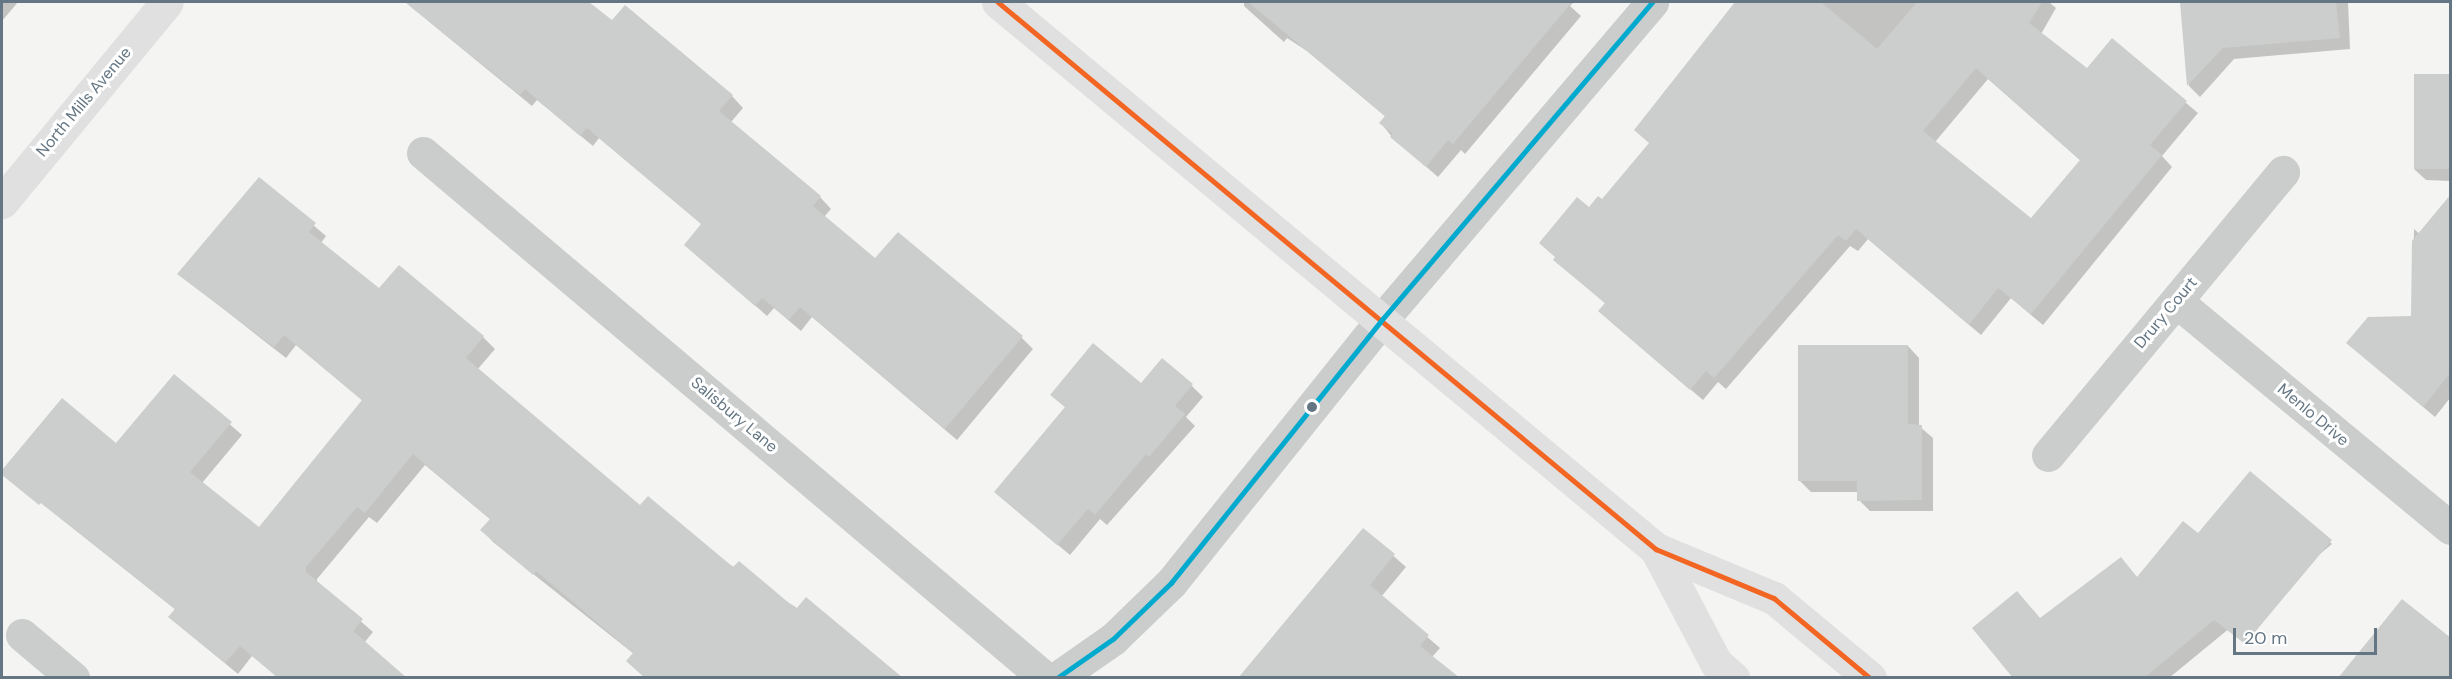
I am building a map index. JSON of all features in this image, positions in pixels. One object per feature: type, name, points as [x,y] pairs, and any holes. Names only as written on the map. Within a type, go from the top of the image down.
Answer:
[{"type":"main road","name":"North Mills Avenue","points":[[2,202],[167,2]]},
{"type":"main road","points":[[998,2],[1380,322],[1656,549],[1774,598],[1870,678]]},
{"type":"main road","points":[[1656,549],[1716,663],[1733,678]]},
{"type":"street","points":[[1057,678],[1113,639],[1171,583],[1380,322],[1652,2]]},
{"type":"street","name":"Salisbury Lane","points":[[423,153],[1045,678]]},
{"type":"street","name":"Drury Court","points":[[2048,455],[2283,172]]},
{"type":"street","name":"Menlo Drive","points":[[2176,302],[2451,528]]},
{"type":"street","points":[[21,635],[73,678]]},
{"type":"building","points":[[405,2],[589,2],[612,20],[625,5],[733,95],[719,111],[821,196],[813,206],[875,258],[898,232],[1023,336],[945,429],[800,307],[789,320],[762,298],[755,306],[684,245],[701,224],[587,128],[580,136],[525,89],[520,95]]},
{"type":"building","points":[[1248,2],[1572,2],[1453,144],[1448,140],[1426,167],[1390,137],[1393,134],[1379,123],[1385,116]]},
{"type":"building","points":[[1735,2],[1821,2],[1877,49],[1917,2],[2042,2],[2029,23],[2087,68],[2112,38],[2187,101],[2150,145],[2162,155],[2031,314],[1998,288],[1969,325],[1856,229],[1846,241],[1838,235],[1714,378],[1706,371],[1690,390],[1598,311],[1605,303],[1553,260],[1555,257],[1539,243],[1577,197],[1589,207],[1598,196],[1602,199],[1649,143],[1634,130]],"holes":[[[1976,68],[2080,160],[2031,218],[1923,131]]]},
{"type":"building","points":[[2180,2],[2336,2],[2340,38],[2223,48],[2187,86]]},
{"type":"building","points":[[2414,74],[2450,74],[2450,169],[2414,169]]},
{"type":"building","points":[[259,177],[316,223],[309,232],[379,288],[399,265],[484,336],[466,358],[640,505],[648,496],[733,567],[739,561],[796,609],[806,597],[903,678],[645,678],[626,661],[633,653],[536,571],[533,575],[480,530],[490,519],[413,454],[365,513],[357,507],[306,567],[306,572],[363,619],[353,631],[407,678],[278,678],[240,646],[225,663],[168,617],[175,609],[41,503],[39,505],[2,475],[2,470],[62,398],[116,443],[174,374],[232,422],[190,472],[259,527],[362,400],[284,335],[274,347],[177,274]]},
{"type":"building","points":[[2451,194],[2451,372],[2423,407],[2346,343],[2368,317],[2411,316],[2412,241]]},
{"type":"building","points":[[1093,343],[1141,383],[1162,358],[1193,384],[1175,406],[1185,414],[1149,457],[1146,454],[1095,515],[1088,509],[1057,545],[994,492],[1065,407],[1050,395]]},
{"type":"building","points":[[1798,345],[1908,345],[1908,424],[1922,425],[1922,500],[1857,501],[1857,481],[1798,481]]},
{"type":"building","points":[[2250,471],[2332,540],[2245,644],[2214,620],[2144,678],[2013,678],[1972,628],[2017,591],[2040,618],[2121,557],[2137,577],[2183,521],[2198,533]]},
{"type":"building","points":[[1363,528],[1395,554],[1370,585],[1429,635],[1420,646],[1460,678],[1238,678]]},
{"type":"building","points":[[2402,599],[2451,638],[2451,678],[2338,678]]},
{"type":"transit line","points":[[998,2],[1656,549],[1774,598],[1870,678]]},
{"type":"transit line","points":[[1057,678],[1113,639],[1171,583],[1380,322],[1652,2]]}]
